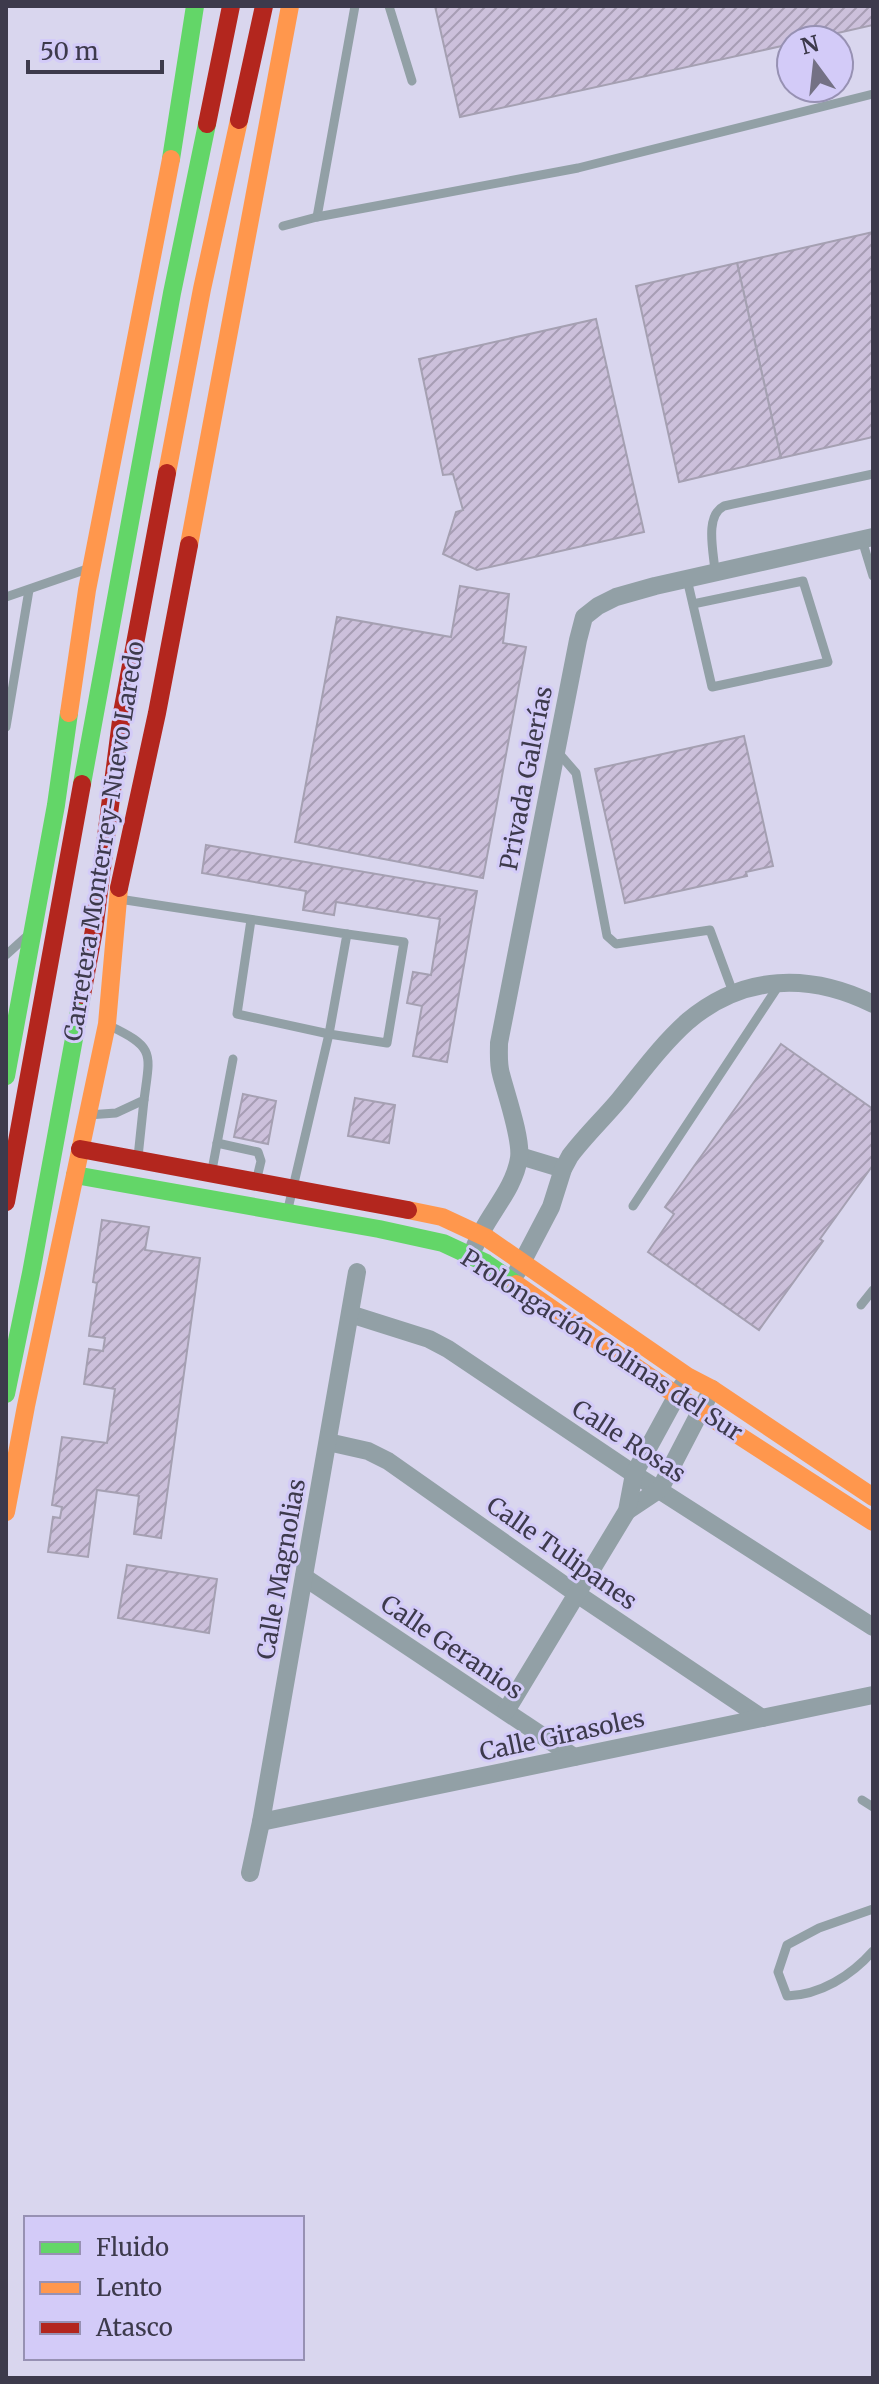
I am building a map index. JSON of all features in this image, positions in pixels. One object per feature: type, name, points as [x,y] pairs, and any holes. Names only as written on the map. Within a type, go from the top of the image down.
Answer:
[{"type":"main road","points":[[6,1076],[56,805],[87,590],[165,198],[195,6]]},
{"type":"main road","points":[[6,1202],[172,293],[231,6]]},
{"type":"main road","name":"Carretera Monterrey-Nuevo Laredo","points":[[6,1394],[94,930],[122,713],[202,289],[264,6]]},
{"type":"main road","points":[[120,879],[157,713],[290,6]]},
{"type":"main road","points":[[56,805],[106,657]]},
{"type":"main road","points":[[58,1118],[76,1088],[120,899],[122,713]]},
{"type":"main road","points":[[6,1512],[107,1024],[113,935]]},
{"type":"main road","name":"Prolongación Colinas del Sur","points":[[80,1149],[442,1217],[479,1235],[873,1497]]},
{"type":"main road","name":"Prolongación Colinas del Sur","points":[[75,1175],[443,1243],[486,1263],[676,1395],[873,1522]]},
{"type":"main road","points":[[26,1406],[36,1289],[31,1273]]},
{"type":"street","name":"Privada Galerías","points":[[520,1156],[500,1071],[499,1043],[584,617],[616,597],[868,539]]},
{"type":"street","points":[[513,1282],[551,1207],[563,1169],[582,1141],[678,1032],[708,1008],[734,995],[781,982],[817,984],[841,990],[873,1004]]},
{"type":"street","points":[[471,1256],[479,1235],[514,1176],[520,1156],[563,1169]]},
{"type":"street","name":"Calle Magnolias","points":[[250,1873],[357,1272]]},
{"type":"street","name":"Calle Rosas","points":[[350,1314],[417,1335],[448,1349],[634,1474],[873,1627]]},
{"type":"street","points":[[506,1711],[627,1511],[634,1474],[687,1376]]},
{"type":"street","points":[[627,1511],[660,1489],[712,1389]]},
{"type":"street","name":"Calle Tulipanes","points":[[328,1442],[368,1451],[388,1461],[577,1594],[762,1718]]},
{"type":"street","name":"Calle Geranios","points":[[304,1577],[574,1757]]},
{"type":"street","name":"Calle Girasoles","points":[[261,1822],[873,1695]]},
{"type":"lane","points":[[317,217],[355,6]]},
{"type":"lane","points":[[389,6],[412,81]]},
{"type":"lane","points":[[283,226],[578,168],[873,94]]},
{"type":"lane","points":[[715,572],[712,518],[717,510],[873,474]]},
{"type":"lane","points":[[868,539],[873,576]]},
{"type":"lane","points":[[6,597],[93,567]]},
{"type":"lane","points":[[687,579],[712,687],[828,662],[803,581],[693,604]]},
{"type":"lane","points":[[7,721],[29,590]]},
{"type":"lane","points":[[556,750],[576,773],[607,936],[616,944],[710,930],[734,995]]},
{"type":"lane","points":[[98,897],[404,942],[387,1043],[237,1014],[251,920]]},
{"type":"lane","points":[[6,955],[33,930]]},
{"type":"lane","points":[[287,1213],[329,1034],[347,934]]},
{"type":"lane","points":[[633,1206],[781,982]]},
{"type":"lane","points":[[107,1024],[132,1037],[144,1048],[149,1061],[138,1160]]},
{"type":"lane","points":[[207,1198],[233,1059]]},
{"type":"lane","points":[[88,1115],[116,1113],[144,1100]]},
{"type":"lane","points":[[217,1143],[258,1152],[261,1161],[251,1206]]},
{"type":"lane","points":[[861,1305],[873,1290]]},
{"type":"lane","points":[[862,1800],[873,1807]]},
{"type":"lane","points":[[873,1909],[819,1928],[787,1945],[778,1972],[787,1996],[818,1992],[845,1976],[873,1951]]},
{"type":"building","points":[[435,6],[873,6],[873,25],[855,29],[855,24],[775,24],[775,48],[460,117]]},
{"type":"building","points":[[873,232],[873,437],[781,458],[737,263]]},
{"type":"building","points":[[737,263],[781,458],[679,482],[636,286]]},
{"type":"building","points":[[596,319],[644,532],[477,570],[443,554],[456,512],[463,510],[453,474],[443,475],[419,359]]},
{"type":"building","points":[[460,586],[509,594],[503,643],[526,647],[483,878],[295,842],[337,617],[451,637]]},
{"type":"building","points":[[744,736],[773,866],[746,872],[747,876],[625,903],[595,769]]},
{"type":"building","points":[[206,845],[477,891],[447,1062],[413,1056],[422,1006],[407,1003],[413,972],[431,975],[440,919],[336,902],[334,915],[303,910],[306,891],[202,873]]},
{"type":"building","points":[[781,1044],[873,1109],[873,1165],[759,1330],[648,1252],[674,1214],[665,1207]]},
{"type":"building","points":[[243,1094],[276,1101],[268,1144],[234,1137]]},
{"type":"building","points":[[355,1098],[395,1105],[389,1143],[348,1136]]},
{"type":"building","points":[[102,1220],[149,1227],[145,1250],[200,1258],[161,1538],[134,1534],[139,1496],[97,1490],[88,1557],[48,1552],[53,1517],[60,1518],[62,1507],[52,1505],[62,1437],[107,1443],[115,1389],[84,1384],[89,1349],[103,1351],[105,1338],[89,1336]]},
{"type":"building","points":[[127,1565],[217,1579],[209,1633],[118,1618]]},
{"type":"traffic: fast","points":[[171,159],[195,6]]},
{"type":"traffic: fast","points":[[82,784],[172,293],[207,124]]},
{"type":"traffic: fast","points":[[6,1076],[56,805],[69,713]]},
{"type":"traffic: fast","points":[[6,1394],[82,995]]},
{"type":"traffic: fast","points":[[75,1175],[443,1243],[486,1263],[516,1284]]},
{"type":"traffic: slow","points":[[189,545],[290,6]]},
{"type":"traffic: slow","points":[[167,473],[202,289],[239,120]]},
{"type":"traffic: slow","points":[[69,713],[87,590],[171,159]]},
{"type":"traffic: slow","points":[[6,1512],[107,1024],[119,888]]},
{"type":"traffic: slow","points":[[408,1210],[442,1217],[487,1238],[687,1376],[712,1389],[873,1497]]},
{"type":"traffic: slow","points":[[516,1284],[676,1395],[873,1522]]},
{"type":"traffic: jam","points":[[207,124],[231,6]]},
{"type":"traffic: jam","points":[[239,120],[264,6]]},
{"type":"traffic: jam","points":[[82,995],[94,930],[122,713],[167,473]]},
{"type":"traffic: jam","points":[[119,888],[189,545]]},
{"type":"traffic: jam","points":[[6,1202],[82,784]]},
{"type":"traffic: jam","points":[[80,1149],[408,1210]]}]
